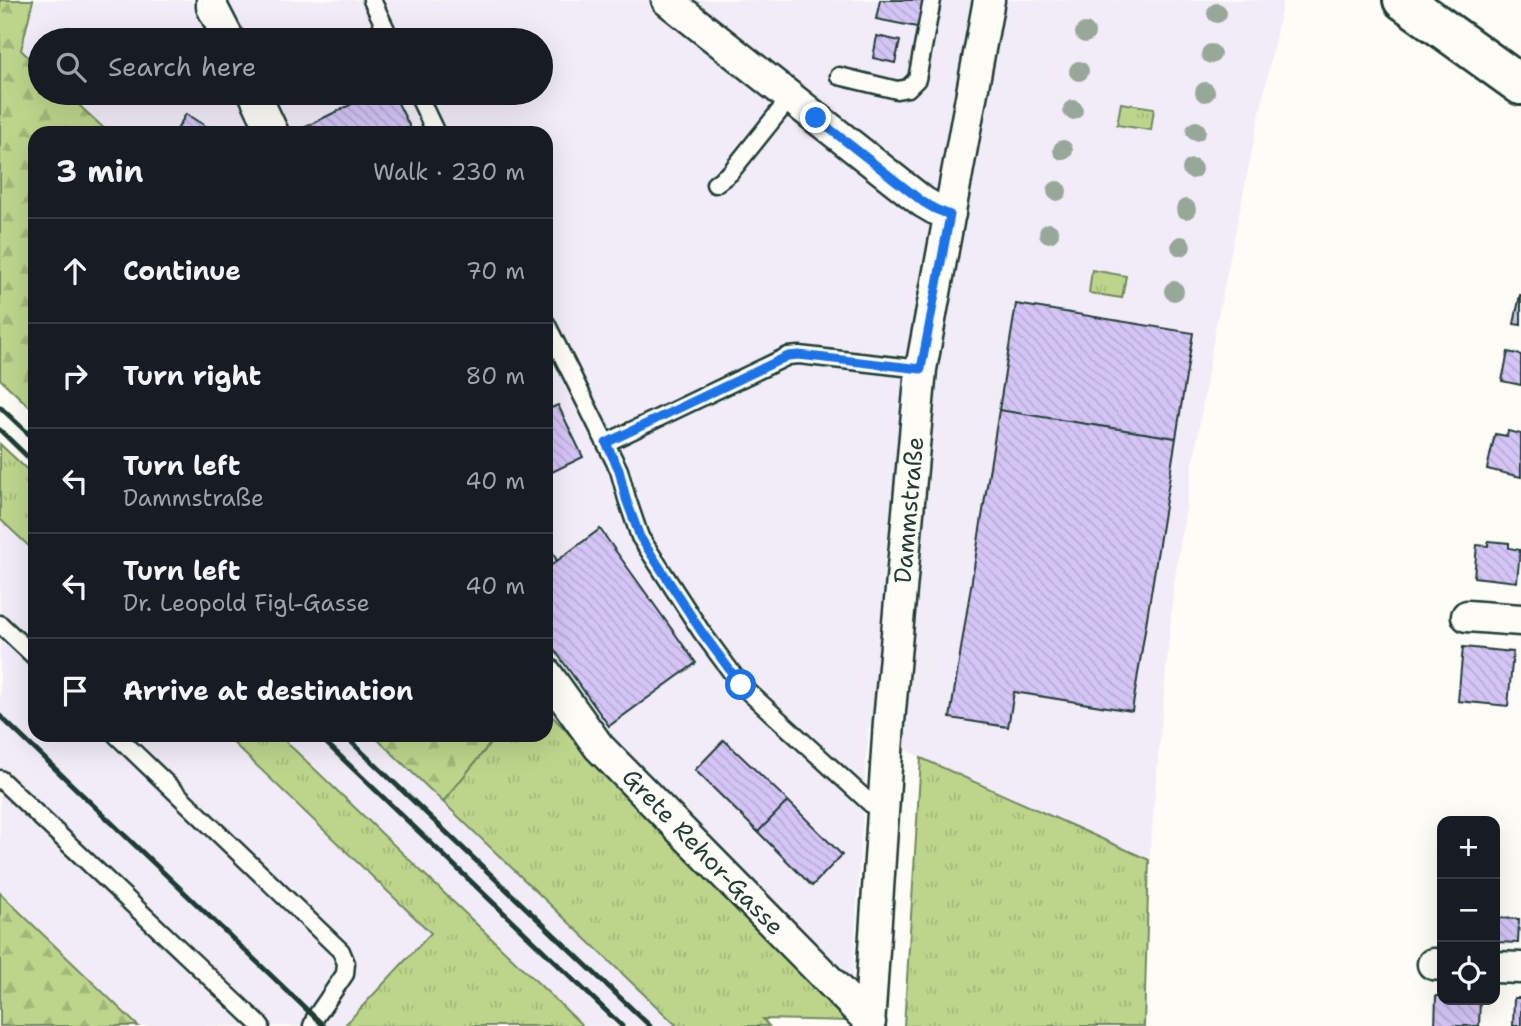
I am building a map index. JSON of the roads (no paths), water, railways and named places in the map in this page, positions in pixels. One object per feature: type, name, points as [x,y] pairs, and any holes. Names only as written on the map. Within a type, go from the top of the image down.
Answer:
[{"type":"main road","points":[[1404,0],[1521,85]]},
{"type":"street","points":[[212,0],[212,7],[223,28]]},
{"type":"street","points":[[667,0],[923,202],[950,215]]},
{"type":"street","name":"Dammstraße","points":[[869,1024],[889,722],[921,369],[989,0]]},
{"type":"street","points":[[260,105],[270,126]]},
{"type":"street","points":[[1467,616],[1521,620]]},
{"type":"street","name":"Grete Rehor-Gasse","points":[[553,683],[599,747],[869,1024]]},
{"type":"street","points":[[1500,967],[1521,968]]},
{"type":"lane","points":[[372,0],[385,28]]},
{"type":"lane","points":[[839,76],[897,90],[908,88],[917,79],[932,0]]},
{"type":"lane","points":[[715,184],[730,173],[790,98]]},
{"type":"lane","points":[[423,105],[433,126]]},
{"type":"lane","points":[[553,337],[619,470],[640,537],[725,665],[741,685],[883,816]]},
{"type":"lane","points":[[606,443],[788,356],[921,369]]},
{"type":"lane","points":[[0,624],[28,650]]},
{"type":"lane","points":[[123,742],[341,951],[346,963],[345,974],[312,1026]]},
{"type":"lane","points":[[0,779],[261,1026]]},
{"type":"railway","points":[[0,407],[28,433]]},
{"type":"railway","points":[[0,430],[28,457]]},
{"type":"railway","points":[[0,716],[324,1026]]},
{"type":"railway","points":[[325,742],[622,1026]]},
{"type":"railway","points":[[351,742],[650,1026]]}]
